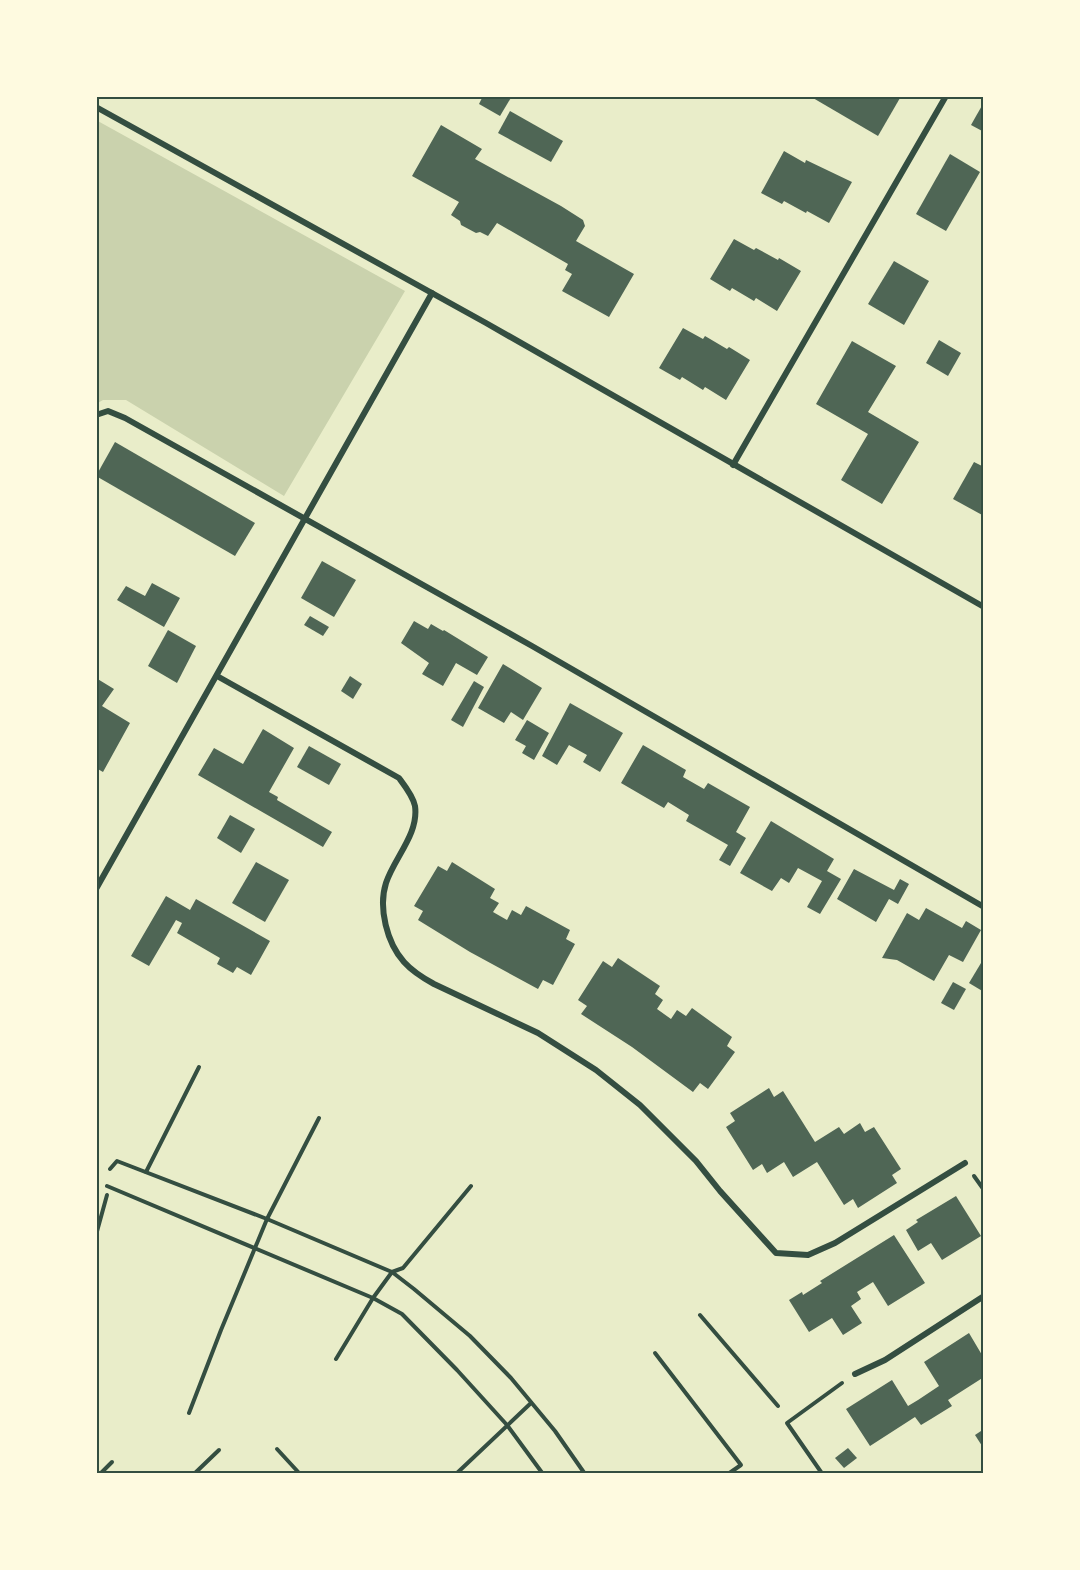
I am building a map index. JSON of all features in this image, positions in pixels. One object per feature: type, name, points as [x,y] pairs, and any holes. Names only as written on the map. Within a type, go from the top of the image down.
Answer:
[{"type":"street","points":[[733,465],[946,96]]},
{"type":"street","points":[[96,106],[432,293],[984,608]]},
{"type":"street","points":[[96,890],[432,293]]},
{"type":"street","points":[[96,415],[105,411],[116,413],[532,646],[984,907]]},
{"type":"street","points":[[217,676],[399,777],[409,791],[415,805],[413,827],[386,884],[382,902],[385,924],[392,944],[404,962],[434,984],[538,1033],[596,1070],[640,1105],[696,1161],[776,1253],[808,1255],[835,1243],[965,1163]]},
{"type":"street","points":[[855,1374],[885,1360],[984,1296]]},
{"type":"path","points":[[147,1172],[199,1067]]},
{"type":"path","points":[[189,1413],[255,1247],[319,1118]]},
{"type":"path","points":[[110,1170],[117,1161],[392,1272],[470,1336],[511,1378],[555,1431],[585,1474]]},
{"type":"path","points":[[107,1186],[373,1298],[402,1314],[507,1425],[543,1474]]},
{"type":"path","points":[[336,1359],[373,1298],[392,1272],[403,1268],[471,1186]]},
{"type":"path","points":[[96,1235],[107,1195]]},
{"type":"path","points":[[700,1315],[778,1406]]},
{"type":"path","points":[[655,1353],[741,1465],[729,1474]]},
{"type":"path","points":[[819,1474],[821,1472],[787,1423],[855,1374]]},
{"type":"path","points":[[456,1474],[531,1403]]},
{"type":"path","points":[[277,1449],[300,1474]]},
{"type":"path","points":[[194,1474],[219,1450]]},
{"type":"path","points":[[100,1474],[112,1462]]},
{"type":"green space","points":[[96,120],[405,291],[284,496],[126,400],[103,400],[96,404]]},
{"type":"building","points":[[483,96],[512,96],[500,116],[479,104]]},
{"type":"building","points":[[814,96],[896,96],[900,98],[878,136],[813,98]]},
{"type":"building","points":[[984,102],[984,132],[971,125]]},
{"type":"building","points":[[510,111],[563,141],[551,162],[498,133]]},
{"type":"building","points":[[441,125],[482,149],[475,159],[583,220],[585,226],[576,241],[634,274],[609,317],[562,291],[572,274],[565,270],[568,264],[497,223],[488,236],[461,225],[460,221],[451,215],[459,202],[412,176]]},
{"type":"building","points":[[784,151],[805,163],[806,160],[852,182],[829,223],[807,211],[806,213],[784,201],[782,204],[761,193]]},
{"type":"building","points":[[950,154],[980,172],[946,231],[916,214]]},
{"type":"building","points":[[734,239],[754,250],[756,248],[778,260],[779,258],[801,271],[777,311],[756,298],[754,301],[710,279]]},
{"type":"building","points":[[894,261],[929,281],[904,325],[868,304]]},
{"type":"building","points":[[683,328],[703,339],[705,336],[727,349],[729,347],[750,360],[726,400],[705,387],[703,390],[682,377],[680,380],[659,368]]},
{"type":"building","points":[[939,340],[961,353],[948,376],[926,363]]},
{"type":"building","points":[[852,341],[896,366],[868,412],[919,442],[882,504],[841,480],[868,434],[816,404]]},
{"type":"building","points":[[115,442],[255,523],[235,556],[96,476]]},
{"type":"building","points":[[974,462],[984,467],[984,516],[953,499]]},
{"type":"building","points":[[322,561],[356,580],[334,617],[301,598]]},
{"type":"building","points":[[152,583],[180,598],[164,627],[117,600],[126,586],[145,596]]},
{"type":"building","points":[[310,616],[329,627],[323,636],[304,625]]},
{"type":"building","points":[[414,621],[428,629],[431,624],[444,630],[488,657],[477,675],[456,663],[443,686],[422,674],[429,663],[401,643]]},
{"type":"building","points":[[168,630],[196,646],[177,683],[148,666]]},
{"type":"building","points":[[503,664],[542,688],[523,720],[511,712],[504,723],[478,708]]},
{"type":"building","points":[[350,676],[362,684],[353,699],[341,691]]},
{"type":"building","points":[[96,678],[114,689],[102,706],[130,723],[103,772],[96,768]]},
{"type":"building","points":[[474,681],[484,687],[463,727],[451,720]]},
{"type":"building","points":[[570,703],[623,733],[600,772],[583,762],[587,755],[569,745],[557,765],[542,756]]},
{"type":"building","points":[[527,720],[549,733],[534,760],[522,753],[526,746],[515,740]]},
{"type":"building","points":[[263,729],[294,748],[269,792],[278,797],[277,800],[332,832],[323,847],[198,775],[214,748],[243,764]]},
{"type":"building","points":[[643,745],[686,770],[683,777],[704,789],[708,783],[750,807],[736,832],[746,838],[730,866],[719,860],[728,845],[686,821],[689,815],[668,802],[664,808],[621,783]]},
{"type":"building","points":[[309,746],[341,764],[329,785],[297,767]]},
{"type":"building","points":[[230,815],[255,829],[241,853],[217,838]]},
{"type":"building","points":[[771,821],[834,859],[827,871],[841,879],[820,914],[807,907],[822,881],[798,868],[789,883],[781,878],[772,891],[740,873]]},
{"type":"building","points":[[256,862],[289,880],[265,922],[232,903]]},
{"type":"building","points":[[452,862],[495,889],[490,898],[499,903],[493,912],[507,920],[512,910],[521,915],[526,906],[570,930],[566,939],[575,944],[553,985],[543,980],[538,989],[470,952],[418,920],[423,911],[414,906],[438,866],[447,871]]},
{"type":"building","points":[[854,869],[894,890],[900,879],[909,884],[898,904],[889,899],[876,922],[837,899]]},
{"type":"building","points":[[166,896],[190,910],[196,899],[270,941],[251,975],[237,967],[233,973],[217,964],[220,958],[177,933],[182,923],[176,920],[149,966],[131,956]]},
{"type":"building","points":[[926,908],[962,928],[966,921],[981,930],[963,962],[949,955],[934,981],[897,960],[882,958],[907,913],[919,920]]},
{"type":"building","points":[[618,958],[660,986],[655,994],[663,1000],[657,1009],[671,1019],[677,1010],[686,1016],[692,1008],[732,1037],[727,1046],[735,1052],[708,1089],[700,1083],[693,1092],[632,1047],[581,1014],[587,1006],[578,1000],[603,961],[612,967]]},
{"type":"building","points":[[984,958],[984,992],[969,983]]},
{"type":"building","points":[[953,982],[966,989],[954,1010],[941,1003]]},
{"type":"building","points":[[769,1088],[774,1097],[783,1091],[815,1142],[839,1127],[844,1134],[860,1123],[865,1132],[874,1127],[901,1169],[892,1175],[897,1183],[858,1208],[853,1199],[844,1205],[817,1162],[793,1177],[784,1162],[767,1173],[762,1164],[753,1170],[726,1127],[735,1121],[730,1113]]},
{"type":"building","points":[[956,1196],[981,1236],[942,1260],[931,1243],[918,1251],[906,1230],[918,1222],[916,1220]]},
{"type":"building","points":[[894,1235],[925,1283],[888,1306],[873,1282],[857,1292],[861,1299],[851,1306],[862,1323],[843,1335],[832,1318],[809,1332],[789,1300],[802,1292],[803,1295],[822,1283],[820,1281]]},
{"type":"building","points":[[969,1333],[982,1355],[984,1354],[984,1377],[948,1400],[952,1406],[931,1419],[921,1425],[915,1417],[870,1446],[846,1409],[892,1380],[908,1406],[918,1400],[939,1386],[924,1362]]},
{"type":"building","points":[[984,1429],[984,1449],[975,1435]]},
{"type":"building","points":[[848,1448],[857,1458],[844,1468],[835,1458]]}]
